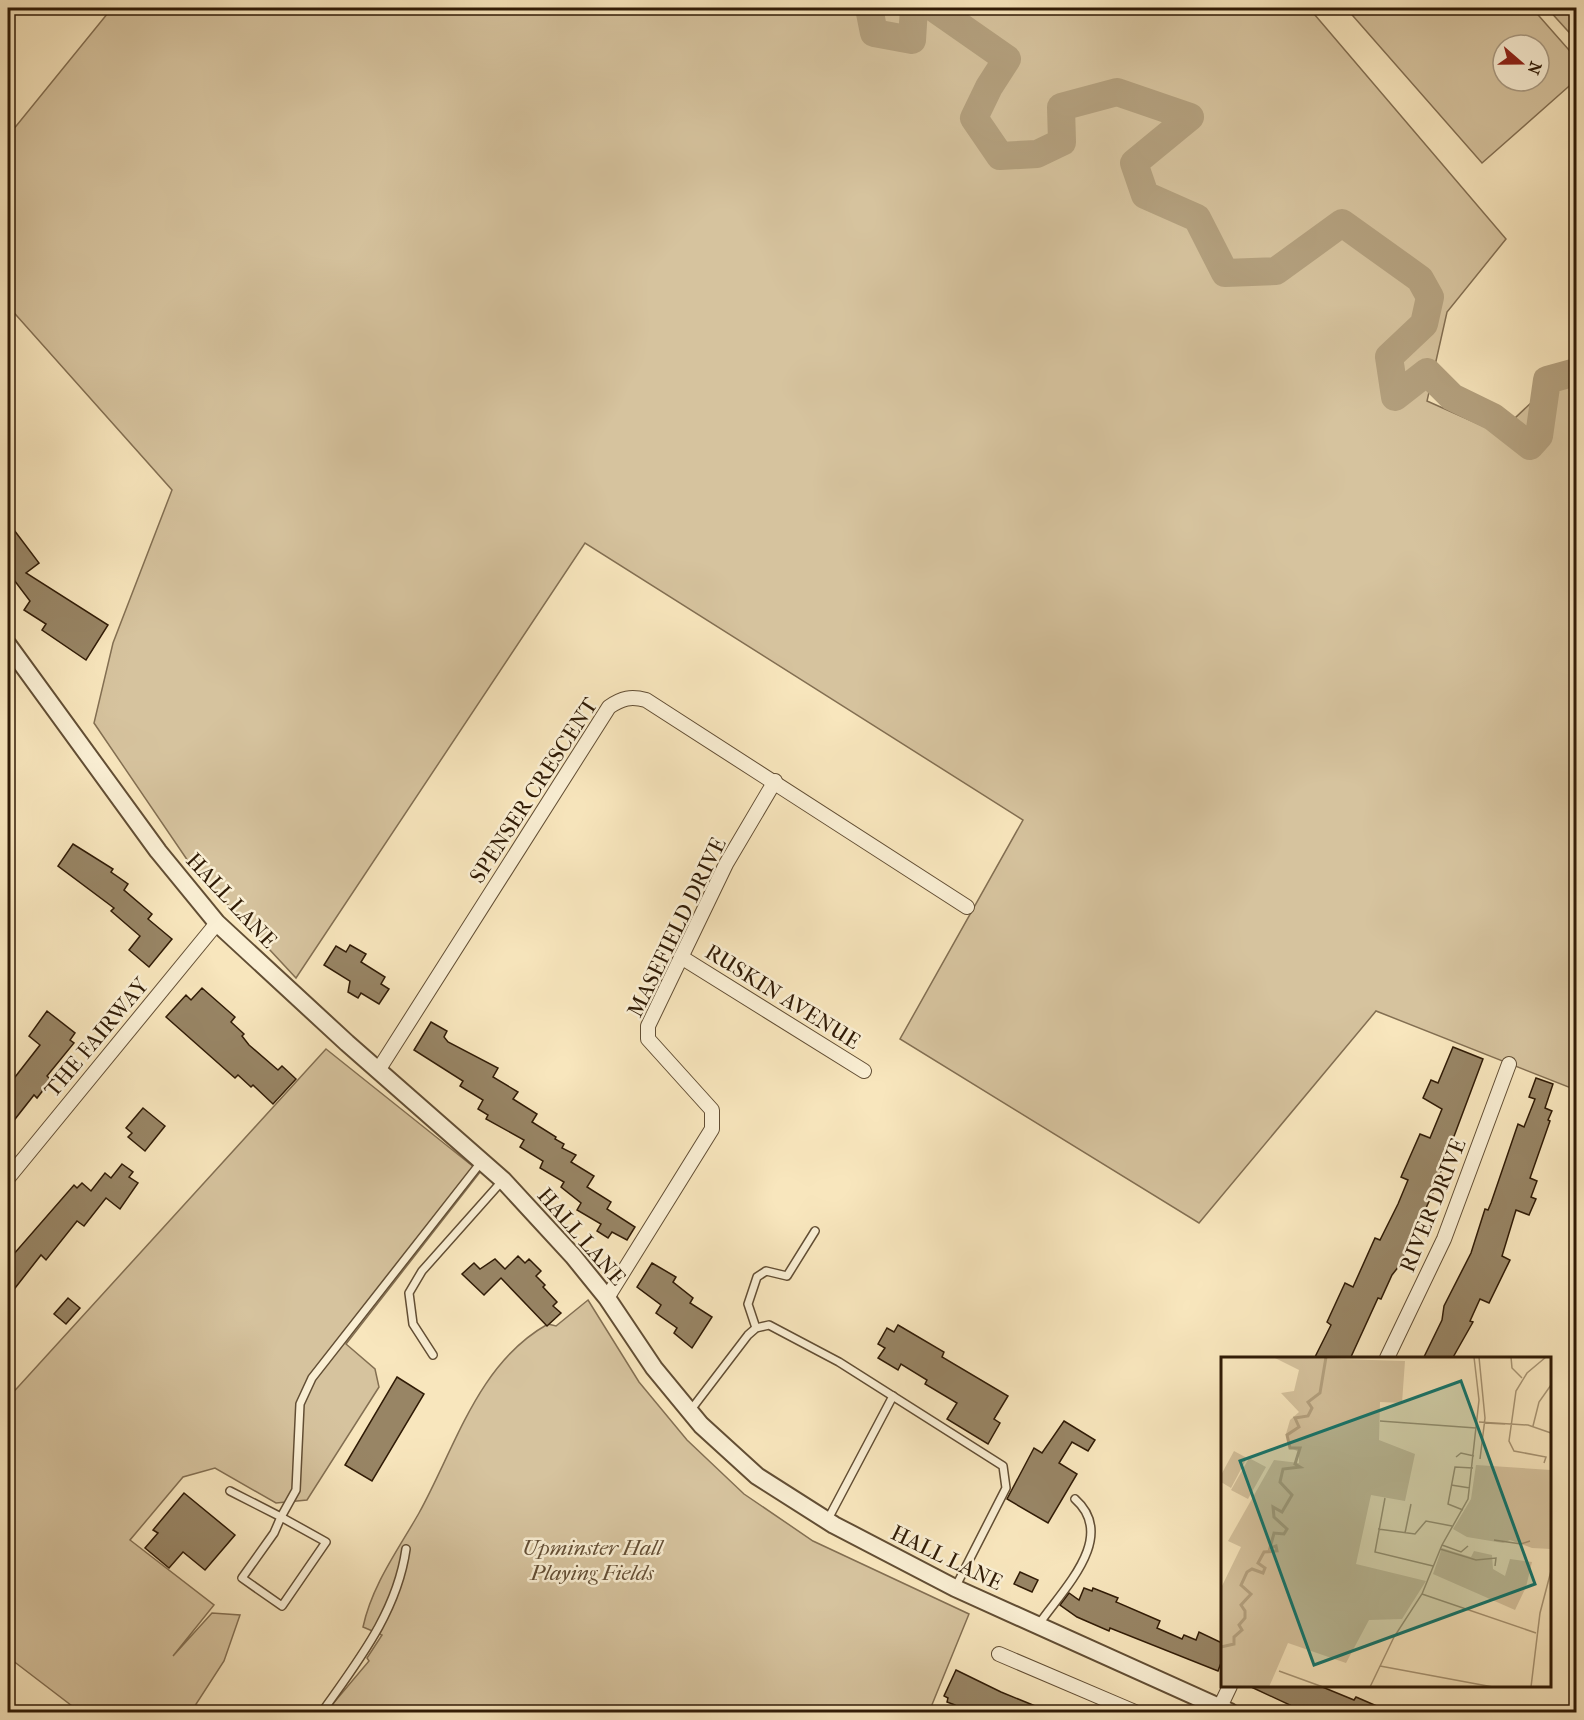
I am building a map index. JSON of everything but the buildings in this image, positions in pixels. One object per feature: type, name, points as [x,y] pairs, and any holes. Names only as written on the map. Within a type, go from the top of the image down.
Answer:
[{"type":"street","name":"HALL LANE","points":[[8,645],[158,851],[217,923],[322,1020],[503,1180],[573,1256],[607,1298],[654,1368],[689,1411],[757,1476],[827,1521],[955,1588],[1225,1710]]},
{"type":"street","name":"SPENSER CRESCENT","points":[[380,1069],[609,707],[621,698],[634,697],[646,700],[775,780],[968,907]]},
{"type":"street","name":"MASEFIELD DRIVE","points":[[607,1298],[712,1129],[712,1110],[648,1039],[648,1026],[726,864],[775,780]]},
{"type":"street","name":"THE FAIRWAY","points":[[8,1178],[217,923]]},
{"type":"street","name":"RUSKIN AVENUE","points":[[681,957],[864,1071]]},
{"type":"street","name":"RIVER DRIVE","points":[[1388,1357],[1444,1239],[1509,1064]]},
{"type":"street","points":[[999,1654],[1135,1713]]},
{"type":"street","points":[[1225,1710],[1230,1687]]},
{"type":"lane","points":[[230,1491],[281,1517],[326,1542],[282,1606],[242,1578],[274,1533],[281,1517],[296,1490],[300,1404],[312,1378],[482,1161]]},
{"type":"lane","points":[[433,1355],[413,1324],[408,1293],[422,1271],[503,1180]]},
{"type":"lane","points":[[756,1328],[748,1304],[757,1277],[766,1271],[787,1275],[815,1232]]},
{"type":"lane","points":[[689,1411],[748,1335],[756,1328],[769,1325],[839,1362],[1004,1466],[1006,1488],[955,1588]]},
{"type":"lane","points":[[827,1521],[893,1396]]},
{"type":"lane","points":[[1038,1625],[1085,1557],[1091,1543],[1090,1516],[1076,1499]]},
{"type":"lane","points":[[322,1713],[380,1629],[402,1577],[406,1549]]},
{"type":"green space","points":[[112,8],[1309,8],[1506,239],[1447,312],[1427,401],[1499,433],[1548,387],[1576,380],[1576,1090],[1376,1011],[1199,1223],[900,1039],[1023,820],[585,543],[296,978],[190,864],[94,723],[113,643],[172,490],[8,306],[8,136]]},
{"type":"green space","points":[[1346,8],[1532,8],[1576,58],[1576,80],[1482,163]]},
{"type":"green space","points":[[1547,8],[1576,8],[1576,40]]},
{"type":"green space","points":[[326,1049],[480,1172],[346,1344],[375,1369],[379,1387],[307,1500],[276,1503],[215,1468],[183,1477],[130,1540],[214,1605],[173,1656],[212,1613],[240,1615],[224,1661],[191,1712],[80,1712],[8,1657],[8,1398]]},
{"type":"green space","name":"Upminster Hall Playing Fields","points":[[588,1300],[639,1382],[687,1440],[744,1494],[813,1541],[969,1614],[929,1712],[326,1712],[369,1661],[367,1658],[382,1635],[363,1627],[373,1597],[386,1568],[419,1513],[471,1408],[486,1383],[524,1341],[548,1324],[556,1326]]},
{"type":"waterway","points":[[869,8],[874,33],[912,40],[914,8]]},
{"type":"waterway","points":[[934,8],[1007,59],[989,87],[974,118],[1000,156],[1037,154],[1062,142],[1061,107],[1117,92],[1190,117],[1134,163],[1145,195],[1197,218],[1225,273],[1276,271],[1342,223],[1420,279],[1430,297],[1424,324],[1389,357],[1395,397],[1427,372],[1452,397],[1493,417],[1530,446],[1539,436],[1547,380],[1576,372]]}]
